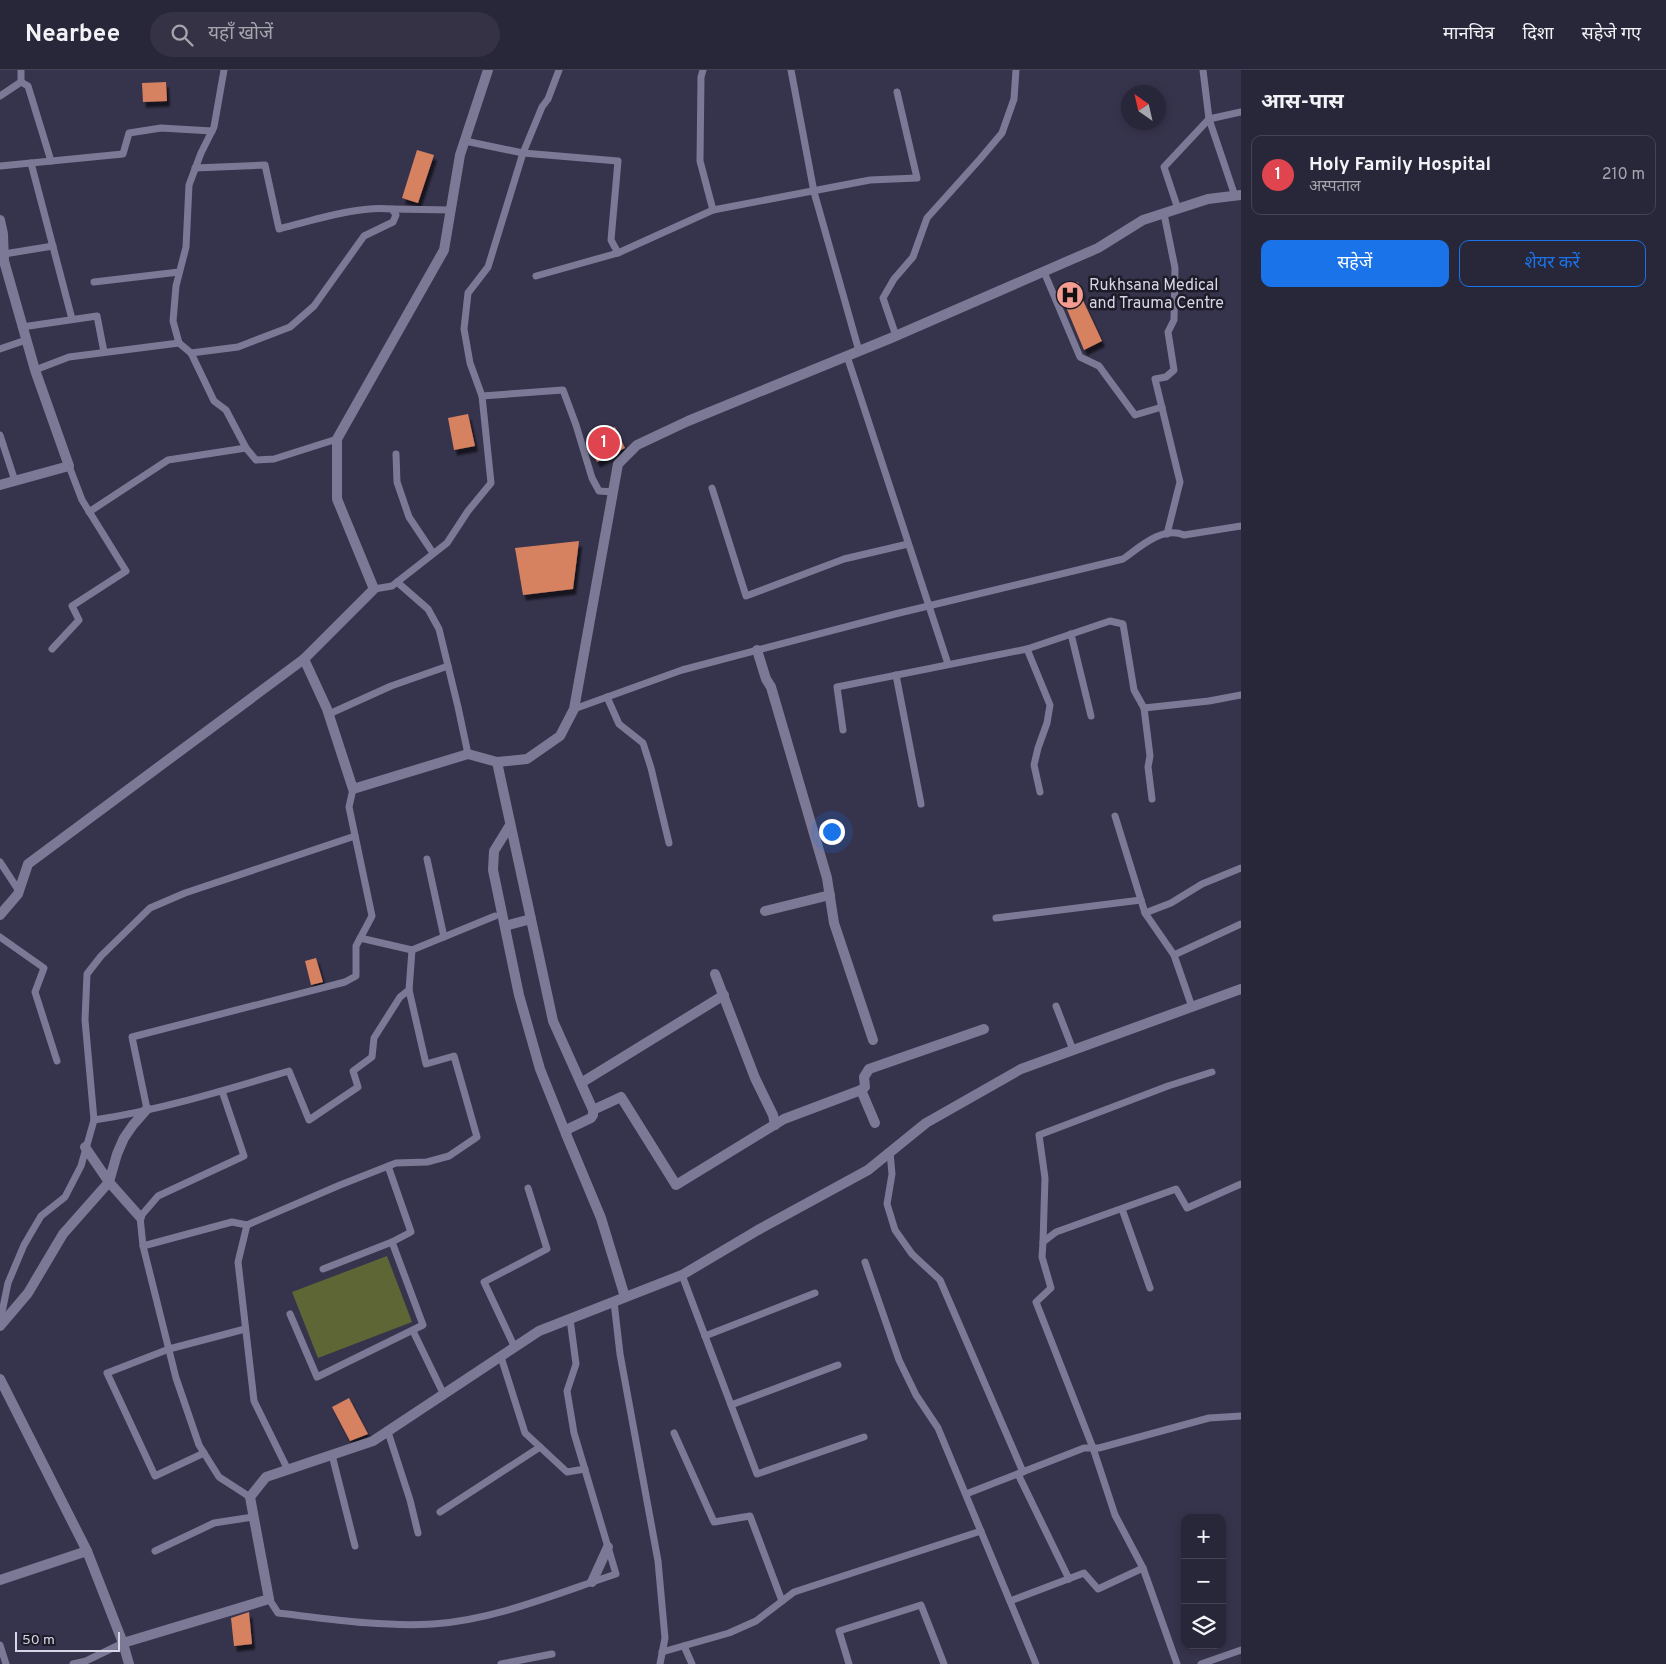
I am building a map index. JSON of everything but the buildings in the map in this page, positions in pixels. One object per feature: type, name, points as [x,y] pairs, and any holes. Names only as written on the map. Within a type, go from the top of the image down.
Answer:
[{"type":"street","points":[[0,915],[19,891],[28,864],[304,659],[374,589],[337,499],[337,439],[444,250],[460,155],[488,70]]},
{"type":"street","points":[[304,659],[329,714],[353,789],[468,754],[496,762],[527,758],[560,736],[574,709],[618,464],[637,445],[688,421],[859,352],[1044,272],[1098,248],[1144,220],[1208,199],[1238,196]]},
{"type":"street","points":[[0,220],[4,234],[2,247],[4,261],[22,327],[69,466],[0,485]]},
{"type":"street","points":[[757,650],[766,679],[771,687],[827,878],[834,923],[873,1040]]},
{"type":"street","points":[[496,762],[554,1021],[593,1110],[593,1115],[590,1118],[568,1130],[566,1134]]},
{"type":"street","points":[[510,825],[494,851],[493,870],[519,995],[540,1069],[601,1218],[625,1297]]},
{"type":"street","points":[[765,911],[830,895]]},
{"type":"street","points":[[505,926],[531,919]]},
{"type":"street","points":[[715,974],[755,1078],[773,1115],[774,1124]]},
{"type":"street","points":[[123,1643],[270,1599],[250,1497],[266,1477],[373,1441],[501,1358],[539,1331],[682,1275],[758,1230],[868,1170],[926,1122],[1021,1069],[1241,989]]},
{"type":"street","points":[[581,1083],[724,995]]},
{"type":"street","points":[[593,1110],[621,1097],[676,1185],[774,1124],[861,1090],[865,1087],[864,1078],[869,1069],[984,1028]]},
{"type":"street","points":[[861,1090],[874,1124]]},
{"type":"street","points":[[0,1324],[28,1293],[63,1234],[109,1182],[124,1138],[147,1109]]},
{"type":"street","points":[[86,1147],[109,1182],[140,1218]]},
{"type":"street","points":[[0,1379],[87,1551],[130,1664]]},
{"type":"street","points":[[592,1582],[608,1547]]},
{"type":"street","points":[[0,1580],[87,1551]]},
{"type":"lane","points":[[20,70],[21,82]]},
{"type":"lane","points":[[224,70],[212,131],[189,185],[186,248],[176,286],[172,321],[179,343],[191,354],[214,401],[226,410],[246,448],[256,460],[274,459],[337,439]]},
{"type":"lane","points":[[374,589],[392,586],[446,543],[468,511],[491,483],[482,396],[470,363],[464,329],[468,293],[488,267],[523,153],[559,70]]},
{"type":"lane","points":[[703,70],[701,77],[700,161],[713,210]]},
{"type":"lane","points":[[791,70],[814,192],[859,352]]},
{"type":"lane","points":[[896,336],[883,298],[894,279],[913,257],[927,218],[1002,133],[1014,99],[1016,70]]},
{"type":"lane","points":[[1203,70],[1209,119],[1238,196]]},
{"type":"lane","points":[[0,96],[21,82]]},
{"type":"lane","points":[[21,82],[28,86],[51,161]]},
{"type":"lane","points":[[536,276],[618,253],[713,210],[870,180],[916,178],[897,92]]},
{"type":"lane","points":[[1178,209],[1164,167],[1209,119],[1241,112]]},
{"type":"lane","points":[[0,166],[123,154],[129,133],[162,128],[212,131]]},
{"type":"lane","points":[[465,141],[523,153],[618,161],[611,240],[618,253]]},
{"type":"lane","points":[[31,163],[72,319]]},
{"type":"lane","points":[[195,168],[265,165],[279,229],[342,214],[382,208],[451,210]]},
{"type":"lane","points":[[191,354],[238,346],[290,327],[314,306],[364,236],[393,222],[396,216],[392,208]]},
{"type":"lane","points":[[1164,214],[1175,268],[1174,320],[1168,332],[1174,370],[1166,377],[1155,379],[1180,482],[1167,534]]},
{"type":"lane","points":[[2,247],[53,246]]},
{"type":"lane","points":[[94,282],[179,272]]},
{"type":"lane","points":[[1044,272],[1080,357],[1099,366],[1135,415],[1162,407]]},
{"type":"lane","points":[[22,327],[97,316],[104,352]]},
{"type":"lane","points":[[0,349],[26,340]]},
{"type":"lane","points":[[35,370],[69,357],[179,343]]},
{"type":"lane","points":[[847,356],[948,664]]},
{"type":"lane","points":[[482,396],[563,390],[592,478],[599,491],[613,492]]},
{"type":"lane","points":[[0,434],[15,481]]},
{"type":"lane","points":[[89,512],[168,460],[246,448]]},
{"type":"lane","points":[[396,454],[397,482],[409,517],[433,553]]},
{"type":"lane","points":[[52,649],[78,620],[72,606],[126,571],[82,500],[69,466]]},
{"type":"lane","points":[[712,488],[746,596],[844,559],[908,544]]},
{"type":"lane","points":[[574,709],[682,670],[928,606],[1123,559],[1154,537],[1176,532],[1184,535],[1241,526]]},
{"type":"lane","points":[[397,582],[428,609],[439,629],[468,754]]},
{"type":"lane","points":[[843,730],[837,687],[1027,649],[1110,621],[1123,624],[1134,690],[1144,708],[1150,756],[1148,767],[1152,800]]},
{"type":"lane","points":[[1071,634],[1091,716]]},
{"type":"lane","points":[[1027,649],[1050,705],[1047,723],[1034,766],[1040,792]]},
{"type":"lane","points":[[329,714],[391,686],[448,666]]},
{"type":"lane","points":[[896,675],[921,804]]},
{"type":"lane","points":[[1144,708],[1209,701],[1241,695]]},
{"type":"lane","points":[[608,697],[619,724],[643,743],[651,768],[669,844]]},
{"type":"lane","points":[[147,1109],[132,1037],[345,982],[356,976],[356,946],[372,916],[349,807],[353,789]]},
{"type":"lane","points":[[1115,816],[1146,913],[1174,955],[1192,1007]]},
{"type":"lane","points":[[0,1324],[8,1283],[24,1245],[41,1216],[64,1196],[81,1166],[94,1120],[85,1020],[87,974],[101,956],[150,908],[185,893],[355,836]]},
{"type":"lane","points":[[427,859],[444,937]]},
{"type":"lane","points":[[0,862],[19,891]]},
{"type":"lane","points":[[1146,913],[1171,903],[1202,884],[1241,868]]},
{"type":"lane","points":[[996,918],[1141,900]]},
{"type":"lane","points":[[360,938],[412,950],[495,916]]},
{"type":"lane","points":[[1174,955],[1241,924]]},
{"type":"lane","points":[[0,937],[44,968],[35,992],[57,1061]]},
{"type":"lane","points":[[143,1246],[232,1222],[248,1225],[388,1166],[427,1162],[449,1156],[477,1137],[454,1056],[426,1064],[409,990],[412,950]]},
{"type":"lane","points":[[94,1120],[128,1115],[222,1091],[289,1071],[309,1120],[358,1087],[353,1071],[372,1058],[374,1038],[400,997],[409,990]]},
{"type":"lane","points":[[1056,1006],[1074,1050]]},
{"type":"lane","points":[[1177,1664],[1142,1568],[1114,1515],[1093,1448],[1036,1302],[1051,1288],[1042,1258],[1045,1178],[1039,1135],[1168,1086],[1212,1072]]},
{"type":"lane","points":[[222,1091],[244,1156],[158,1196],[140,1218],[143,1246],[169,1349],[199,1445],[219,1477],[250,1497]]},
{"type":"lane","points":[[890,1152],[892,1174],[887,1204],[895,1230],[912,1254],[940,1280],[1021,1473],[1069,1579]]},
{"type":"lane","points":[[323,1269],[392,1242],[411,1232],[388,1166]]},
{"type":"lane","points":[[1043,1242],[1056,1232],[1176,1190],[1187,1208],[1241,1184]]},
{"type":"lane","points":[[515,1348],[484,1282],[547,1249],[528,1188]]},
{"type":"lane","points":[[1122,1209],[1150,1288]]},
{"type":"lane","points":[[248,1225],[238,1262],[254,1401],[288,1470]]},
{"type":"lane","points":[[290,1314],[317,1377],[423,1325],[392,1242]]},
{"type":"lane","points":[[865,1262],[899,1360],[916,1396],[938,1428],[1036,1664]]},
{"type":"lane","points":[[682,1275],[757,1474],[864,1437]]},
{"type":"lane","points":[[705,1336],[815,1293]]},
{"type":"lane","points":[[614,1302],[620,1354],[658,1561],[665,1638],[660,1664]]},
{"type":"lane","points":[[270,1599],[278,1613],[368,1624],[434,1624],[490,1615],[616,1574],[574,1433],[567,1391],[576,1364],[570,1319]]},
{"type":"lane","points":[[204,1453],[155,1476],[107,1373],[169,1349],[245,1329]]},
{"type":"lane","points":[[414,1331],[444,1395]]},
{"type":"lane","points":[[501,1358],[525,1433],[567,1472],[585,1469]]},
{"type":"lane","points":[[731,1405],[838,1365]]},
{"type":"lane","points":[[966,1494],[1084,1448],[1099,1448],[1209,1418],[1241,1416]]},
{"type":"lane","points":[[388,1432],[410,1500],[418,1533]]},
{"type":"lane","points":[[674,1433],[714,1522],[750,1516],[782,1601]]},
{"type":"lane","points":[[440,1512],[540,1447]]},
{"type":"lane","points":[[332,1455],[355,1546]]},
{"type":"lane","points":[[156,1551],[214,1523],[253,1517]]},
{"type":"lane","points":[[662,1652],[729,1633],[756,1621],[794,1592],[981,1531]]},
{"type":"lane","points":[[1010,1601],[1084,1573],[1098,1589],[1142,1568]]},
{"type":"lane","points":[[849,1664],[839,1631],[921,1605],[944,1664]]},
{"type":"lane","points":[[73,1664],[86,1661],[123,1643]]},
{"type":"lane","points":[[0,1646],[6,1664]]},
{"type":"lane","points":[[684,1646],[692,1664]]},
{"type":"lane","points":[[1201,1664],[1241,1650]]},
{"type":"lane","points":[[501,1664],[552,1654]]},
{"type":"green space","points":[[387,1256],[412,1322],[318,1358],[292,1292]]},
{"type":"place","name":"Rukhsana Medical and Trauma Centre","points":[[1070,295]]},
{"type":"place","name":"Holy Family Hospital","points":[[604,443]]}]
